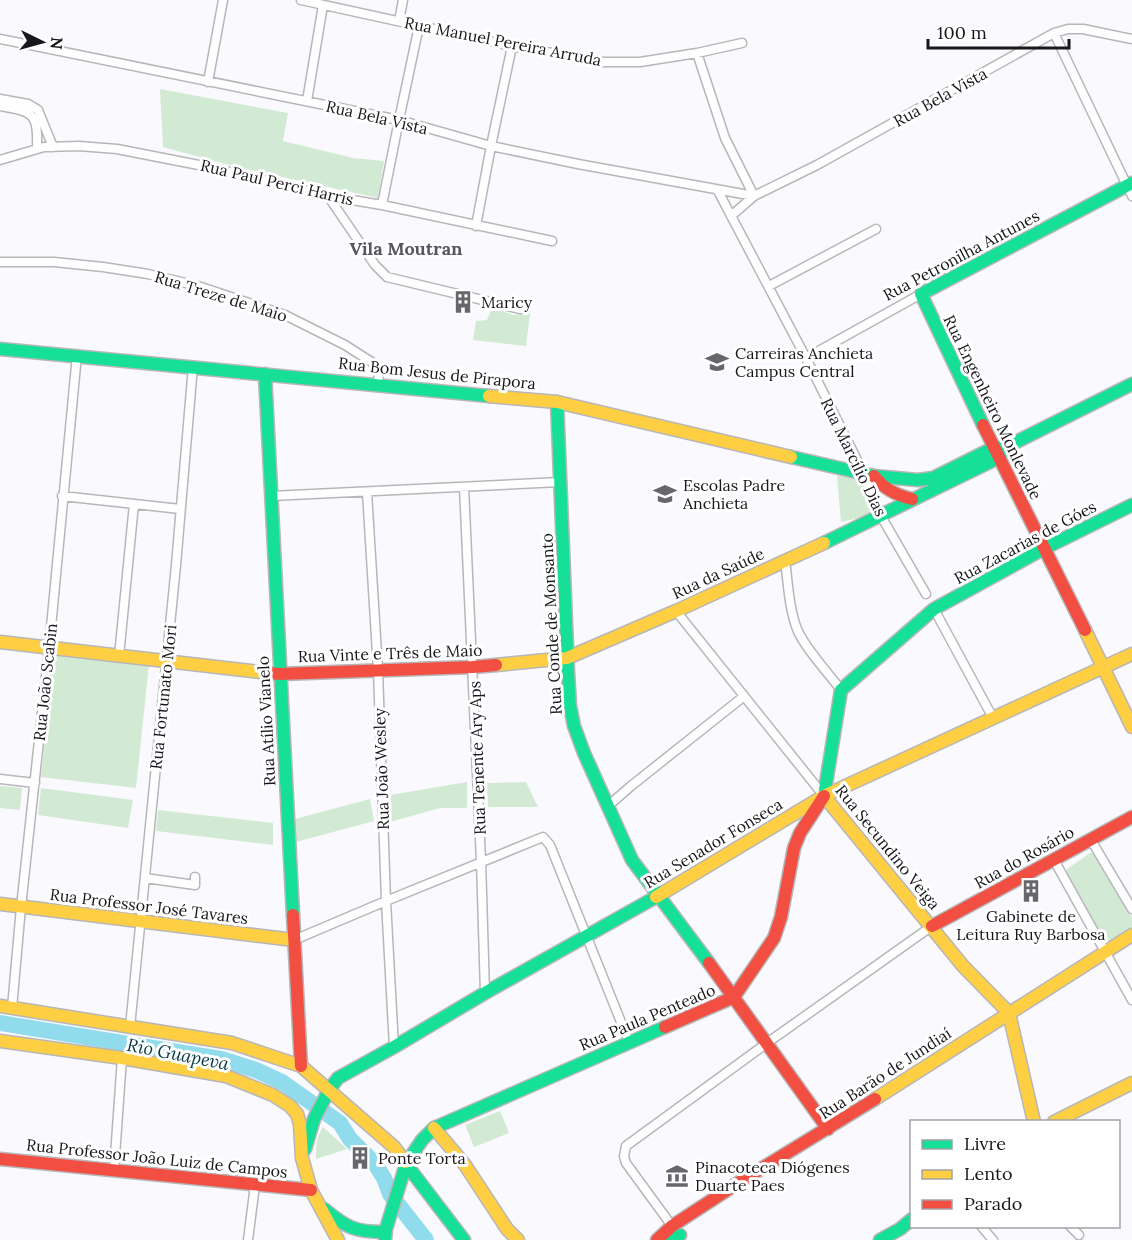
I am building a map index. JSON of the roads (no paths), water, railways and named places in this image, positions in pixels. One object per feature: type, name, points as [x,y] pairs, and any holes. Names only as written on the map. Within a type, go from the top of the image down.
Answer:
[{"type":"street","points":[[208,81],[223,0]]},
{"type":"street","name":"Rua Manuel Pereira Arruda","points":[[301,0],[512,46],[603,62],[640,62],[742,43]]},
{"type":"street","points":[[399,21],[403,0]]},
{"type":"street","points":[[307,101],[324,5]]},
{"type":"street","points":[[382,205],[419,26]]},
{"type":"street","name":"Rua Bela Vista","points":[[731,216],[754,196],[817,165],[1054,33],[1068,29],[1083,29],[1132,39]]},
{"type":"street","points":[[1054,33],[1130,188]]},
{"type":"street","name":"Rua Bela Vista","points":[[0,39],[399,120],[491,146],[718,191],[754,196]]},
{"type":"street","points":[[476,226],[512,46]]},
{"type":"street","points":[[697,53],[725,138],[754,196]]},
{"type":"street","points":[[0,99],[28,104],[38,110],[53,147]]},
{"type":"street","points":[[0,106],[21,109],[34,117],[37,149]]},
{"type":"street","name":"Rua Paul Perci Harris","points":[[0,160],[37,149],[53,147],[117,149],[214,168],[328,196],[382,205],[552,241]]},
{"type":"street","name":"Rua Petronilha Antunes","points":[[806,358],[921,294],[1130,188]]},
{"type":"street","name":"Rua Marcílio Dias","points":[[718,191],[869,474],[882,516],[926,594]]},
{"type":"street","points":[[328,196],[375,265],[387,277],[520,309]]},
{"type":"street","points":[[769,286],[876,229]]},
{"type":"street","name":"Rua Treze de Maio","points":[[0,262],[54,262],[103,267],[148,274],[198,286],[285,315],[345,345],[373,363],[379,373],[378,384]]},
{"type":"street","name":"Rua Engenheiro Monlevade","points":[[921,294],[1132,727]]},
{"type":"street","name":"Rua Bom Jesus de Pirapora","points":[[0,349],[557,402],[869,474],[918,480],[933,478],[999,451]]},
{"type":"street","name":"Rua João Scabin","points":[[6,1007],[21,907],[35,783],[77,355]]},
{"type":"street","name":"Rua Fortunato Mori","points":[[130,1027],[167,661],[193,366]]},
{"type":"street","name":"Rua Atílio Vianelo","points":[[265,374],[301,1066]]},
{"type":"street","points":[[999,451],[1132,384]]},
{"type":"street","name":"Rua Conde de Monsanto","points":[[557,402],[567,658],[570,706],[574,726],[632,860],[828,1129]]},
{"type":"street","name":"Rua da Saúde","points":[[567,658],[676,611],[882,516],[999,451]]},
{"type":"street","points":[[869,474],[896,495],[912,499]]},
{"type":"street","points":[[271,496],[560,482]]},
{"type":"street","name":"Rua Tenente Ary Aps","points":[[464,487],[485,993]]},
{"type":"street","name":"Rua João Wesley","points":[[367,492],[378,670],[386,901],[394,1047]]},
{"type":"street","points":[[62,496],[180,509]]},
{"type":"street","points":[[119,656],[134,504]]},
{"type":"street","name":"Rua Zacarias de Góes","points":[[841,690],[934,609],[1045,548],[1132,505]]},
{"type":"street","points":[[785,560],[791,607],[797,631],[841,690],[824,796]]},
{"type":"street","points":[[934,609],[993,718]]},
{"type":"street","name":"Rua Secundino Veiga","points":[[676,611],[963,966],[1009,1013]]},
{"type":"street","name":"Rua Vinte e Três de Maio","points":[[0,642],[280,674],[473,667],[567,658]]},
{"type":"street","name":"Rua Senador Fonseca","points":[[326,1094],[338,1078],[658,896],[824,796],[1132,654]]},
{"type":"street","points":[[608,806],[743,696]]},
{"type":"street","points":[[0,779],[35,783]]},
{"type":"street","name":"Rua Paula Penteado","points":[[385,1234],[405,1169],[414,1150],[424,1136],[434,1128],[734,997],[774,938],[781,917],[794,848],[800,833],[824,796]]},
{"type":"street","name":"Rua do Rosário","points":[[932,926],[1132,817]]},
{"type":"street","points":[[780,822],[792,824],[800,833]]},
{"type":"street","points":[[294,940],[543,837],[549,845],[629,1042]]},
{"type":"street","points":[[1091,840],[1132,909]]},
{"type":"street","points":[[1054,860],[1132,1000]]},
{"type":"street","points":[[146,878],[195,885],[195,877]]},
{"type":"street","name":"Rua Professor José Tavares","points":[[0,904],[294,940]]},
{"type":"street","points":[[667,1240],[676,1230],[626,1163],[624,1156],[626,1146],[932,926]]},
{"type":"street","name":"Rua Barão de Jundiaí","points":[[657,1240],[676,1230],[738,1183],[828,1129],[1132,935]]},
{"type":"street","points":[[6,1007],[232,1043],[301,1066],[326,1094],[394,1147],[405,1169],[464,1240]]},
{"type":"street","points":[[1009,1013],[1035,1120]]},
{"type":"street","points":[[0,1041],[122,1058],[226,1076],[273,1095],[290,1106],[297,1114],[300,1124],[302,1158],[311,1190],[338,1240]]},
{"type":"street","points":[[114,1170],[122,1058]]},
{"type":"street","points":[[1058,1120],[1132,1083]]},
{"type":"street","points":[[302,1158],[314,1119],[326,1094]]},
{"type":"street","points":[[434,1128],[465,1165],[507,1228],[518,1240]]},
{"type":"street","name":"Rua Professor João Luiz de Campos","points":[[0,1159],[311,1190]]},
{"type":"street","points":[[248,1240],[255,1185]]},
{"type":"street","points":[[318,1204],[350,1229],[385,1234]]},
{"type":"street","points":[[880,1240],[910,1221]]},
{"type":"street","points":[[982,1228],[993,1240]]},
{"type":"street","points":[[1071,1228],[1079,1235]]},
{"type":"waterway","name":"Rio Guapeva","points":[[0,1023],[221,1059],[256,1070],[282,1082],[340,1123],[350,1139],[375,1164],[390,1194],[426,1240]]},
{"type":"place","name":"Maricy","points":[[463,302]]},
{"type":"place","name":"Carreiras Anchieta Campus Central","points":[[717,362]]},
{"type":"place","name":"Escolas Padre Anchieta","points":[[665,494]]},
{"type":"place","name":"Gabinete de Leitura Ruy Barbosa","points":[[1031,891]]},
{"type":"place","name":"Ponte Torta","points":[[360,1158]]},
{"type":"place","name":"Pinacoteca Diógenes Duarte Paes","points":[[677,1176]]},
{"type":"district","name":"Vila Moutran","points":[[406,248]]}]
